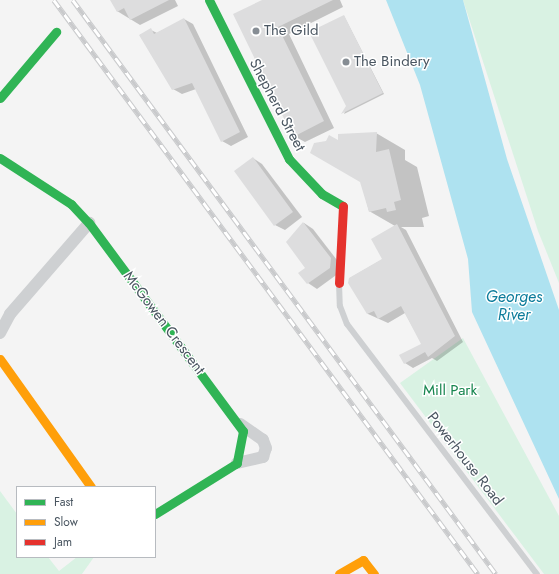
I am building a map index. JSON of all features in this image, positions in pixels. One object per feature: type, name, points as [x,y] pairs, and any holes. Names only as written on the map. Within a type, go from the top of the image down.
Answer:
[{"type":"street","name":"Shepherd Street","points":[[209,0],[289,159],[322,194],[343,202]]},
{"type":"street","points":[[0,98],[56,32]]},
{"type":"street","name":"McGowen Crescent","points":[[0,158],[71,204],[89,223],[240,424],[263,440],[266,448],[264,457],[237,463],[156,513]]},
{"type":"street","name":"Powerhouse Road","points":[[339,283],[343,202]]},
{"type":"street","points":[[0,333],[10,314],[89,223]]},
{"type":"street","points":[[0,359],[90,486]]},
{"type":"street","points":[[237,463],[243,441],[240,424]]},
{"type":"street","points":[[338,574],[363,560],[374,574]]},
{"type":"lane","name":"Powerhouse Road","points":[[339,283],[340,306],[347,324],[537,574]]},
{"type":"green space","points":[[463,0],[559,0],[559,283],[538,231]]},
{"type":"green space","name":"Mill Park","points":[[463,338],[559,516],[559,574],[544,574],[400,383]]},
{"type":"green space","points":[[0,491],[16,513],[16,558],[49,558],[59,571],[76,558],[93,558],[82,574],[0,574]]},
{"type":"water","name":"Georges River","points":[[386,0],[463,0],[507,159],[559,310],[559,499],[472,312],[468,259],[420,85]]},
{"type":"building","points":[[110,0],[169,0],[130,20],[124,8],[117,12]]},
{"type":"building","points":[[262,0],[333,0],[278,27],[324,121],[293,137],[233,14]]},
{"type":"building","name":"The Bindery","points":[[344,15],[383,93],[341,114],[346,106],[309,32]]},
{"type":"building","points":[[184,18],[240,132],[221,142],[192,83],[172,90],[139,35],[151,28],[154,34]]},
{"type":"building","points":[[377,132],[376,152],[389,149],[401,200],[394,202],[396,210],[387,212],[386,208],[369,212],[360,182],[310,153],[314,143],[326,141],[329,135],[338,140],[338,134]]},
{"type":"building","points":[[253,157],[293,212],[274,226],[234,171]]},
{"type":"building","points":[[303,222],[331,258],[330,268],[307,284],[298,273],[305,268],[286,242]]},
{"type":"building","points":[[397,224],[455,336],[428,357],[425,352],[404,364],[399,355],[421,344],[401,306],[378,319],[374,311],[367,314],[348,283],[349,278],[382,259],[371,239]]},
{"type":"railway","points":[[54,0],[478,574]]},
{"type":"railway","points":[[73,0],[496,574]]},
{"type":"traffic: fast","points":[[209,0],[289,159],[322,194],[343,206]]},
{"type":"traffic: fast","points":[[0,98],[56,32]]},
{"type":"traffic: fast","points":[[0,158],[71,204],[89,223],[243,431],[237,463],[156,513]]},
{"type":"traffic: slow","points":[[0,359],[90,486]]},
{"type":"traffic: slow","points":[[339,574],[363,560],[374,574]]},
{"type":"traffic: jam","points":[[339,283],[343,206]]},
{"type":"place","name":"The Gild","points":[[256,31]]},
{"type":"place","name":"The Bindery","points":[[346,62]]}]
